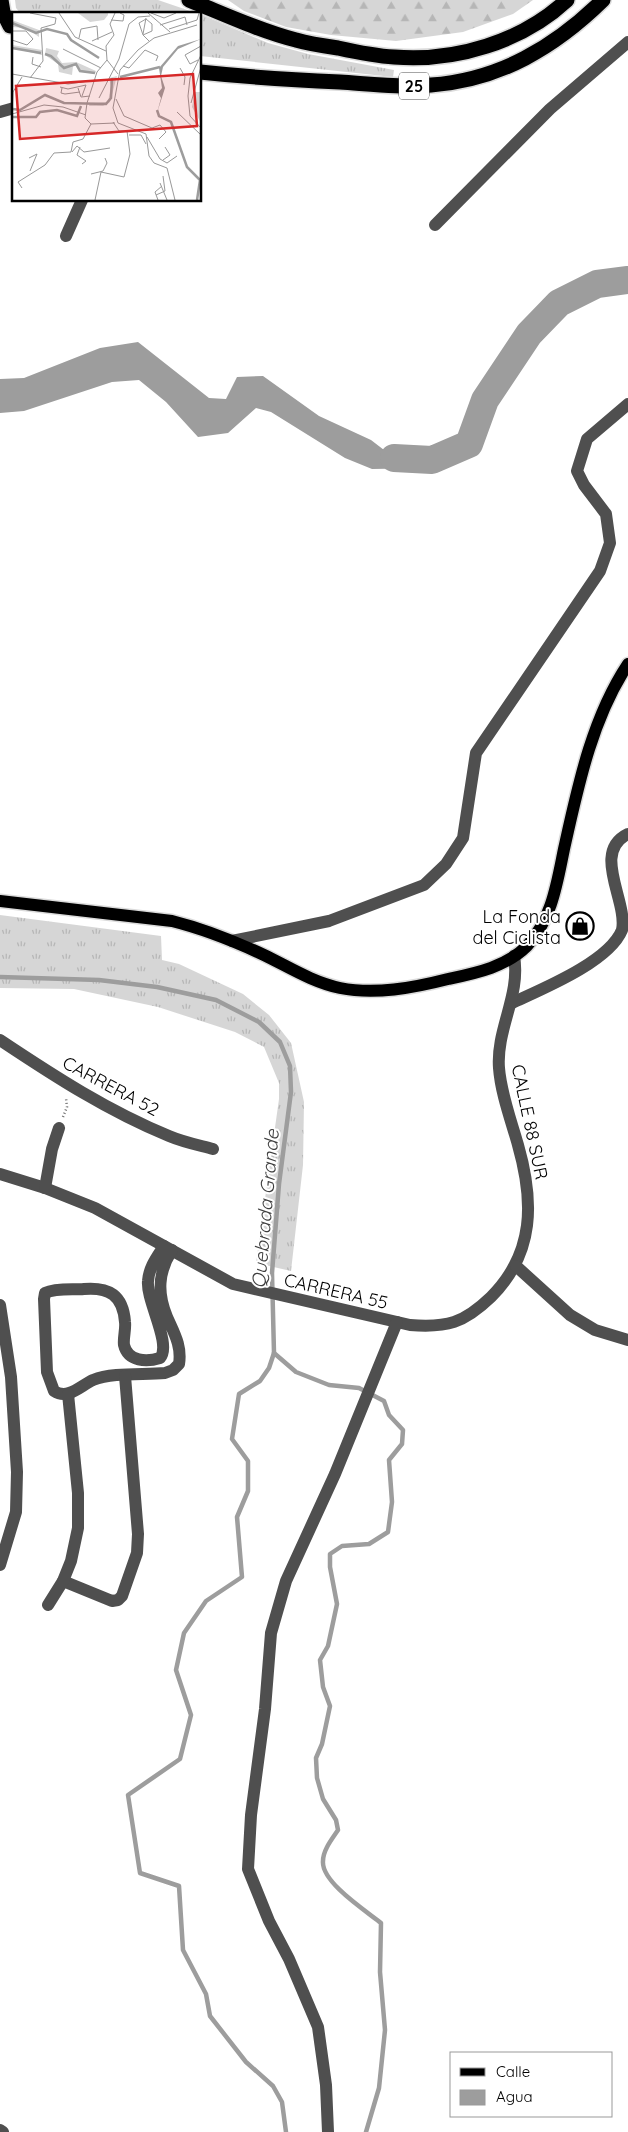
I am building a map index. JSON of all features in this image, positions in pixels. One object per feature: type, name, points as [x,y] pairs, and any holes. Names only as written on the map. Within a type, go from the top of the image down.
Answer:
[{"type":"highway","points":[[1,0],[8,25]]},
{"type":"highway","name":"25","points":[[189,0],[243,22],[296,40],[386,56],[424,58],[477,49],[512,36],[539,21],[567,0]]},
{"type":"highway","name":"25","points":[[201,72],[398,86],[431,85],[463,80],[495,72],[526,59],[554,43],[603,0]]},
{"type":"main road","points":[[0,901],[172,921],[199,928],[232,941],[310,979],[340,988],[362,991],[395,990],[428,984],[496,966],[514,956],[526,946],[536,935],[549,912],[592,740],[619,678],[628,664]]},
{"type":"street","points":[[435,225],[550,109],[628,42]]},
{"type":"street","points":[[66,236],[82,201]]},
{"type":"street","points":[[232,941],[329,921],[424,885],[446,864],[463,838],[476,752],[600,571],[610,543],[606,514],[577,471],[587,439],[628,404]]},
{"type":"street","points":[[512,1003],[562,980],[599,956],[616,939],[622,929],[624,917],[612,859],[619,840],[628,834]]},
{"type":"street","name":"CALLE 88 SUR","points":[[514,956],[517,969],[512,1003],[499,1055],[501,1081],[526,1177],[527,1226],[524,1248],[516,1266]]},
{"type":"street","name":"CARRERA 52","points":[[0,1040],[72,1088],[135,1121],[171,1137],[213,1149]]},
{"type":"street","points":[[45,1188],[52,1149],[59,1128]]},
{"type":"street","name":"CARRERA 55","points":[[0,1174],[45,1188],[95,1208],[213,1275],[233,1284],[397,1322],[432,1327],[447,1326],[462,1320],[481,1307],[496,1292],[516,1266]]},
{"type":"street","points":[[168,1248],[160,1275],[160,1290],[165,1314],[180,1346],[179,1364],[173,1370],[165,1373],[108,1376],[94,1380],[68,1394],[59,1394],[54,1391],[49,1383],[45,1293],[96,1288],[109,1291],[121,1304],[125,1321],[124,1346],[131,1356],[141,1361],[160,1358],[163,1355],[164,1347],[152,1306],[148,1281],[152,1266],[168,1248]]},
{"type":"street","points":[[516,1266],[570,1315],[595,1330],[628,1340]]},
{"type":"street","points":[[0,1305],[5,1379],[17,1472],[16,1512],[0,1565]]},
{"type":"street","points":[[328,2132],[326,2085],[318,2027],[289,1959],[268,1922],[253,1886],[248,1869],[250,1824],[265,1709],[271,1633],[286,1581],[317,1515],[397,1322]]},
{"type":"street","points":[[62,1581],[112,1601],[118,1600],[122,1596],[137,1553],[138,1534],[125,1376]]},
{"type":"street","points":[[48,1605],[62,1581],[75,1545],[79,1511],[68,1394]]},
{"type":"path","points":[[55,1077],[66,1094],[66,1107],[59,1128]]},
{"type":"green space","points":[[15,0],[158,0],[193,12],[19,12],[16,8]]},
{"type":"green space","points":[[228,0],[533,0],[513,14],[463,32],[396,41],[331,35],[286,27],[244,11]]},
{"type":"green space","points":[[201,14],[268,43],[308,54],[394,70],[393,77],[201,56]]},
{"type":"green space","points":[[0,915],[161,936],[162,960],[179,964],[243,994],[269,1015],[291,1043],[304,1102],[303,1165],[291,1271],[256,1263],[279,1099],[279,1083],[264,1047],[235,1032],[158,1007],[74,989],[0,988]]},
{"type":"water","points":[[138,342],[209,398],[226,399],[237,377],[263,376],[319,416],[371,440],[384,450],[434,449],[431,468],[372,469],[345,458],[271,412],[256,408],[228,433],[198,437],[166,402],[139,380],[112,382],[24,411],[0,413],[0,379],[24,378],[100,348]]},
{"type":"waterway","points":[[394,458],[432,460],[469,444],[485,400],[529,334],[559,303],[597,284],[628,280]]},
{"type":"waterway","name":"Quebrada Grande","points":[[0,977],[99,980],[157,987],[216,1000],[259,1022],[280,1042],[290,1066],[291,1092],[279,1184],[272,1273],[274,1353],[269,1368],[260,1381],[239,1394],[232,1439],[248,1461],[248,1491],[237,1517],[242,1577],[206,1601],[184,1633],[176,1670],[191,1715],[180,1759],[128,1795],[140,1873],[179,1886],[183,1950],[206,1994],[210,2016],[246,2062],[273,2086],[282,2102],[286,2132]]},
{"type":"waterway","points":[[274,1353],[296,1372],[329,1385],[359,1388],[384,1401],[389,1415],[403,1430],[402,1444],[389,1460],[392,1502],[388,1532],[369,1544],[342,1546],[330,1554],[330,1567],[337,1604],[328,1646],[320,1660],[323,1687],[330,1706],[322,1744],[316,1758],[317,1778],[323,1799],[336,1820],[338,1830],[324,1853],[324,1869],[337,1887],[381,1923],[380,1972],[385,2030],[379,2088],[366,2132]]},
{"type":"place","name":"La Fonda del Ciclista","points":[[580,926]]}]
